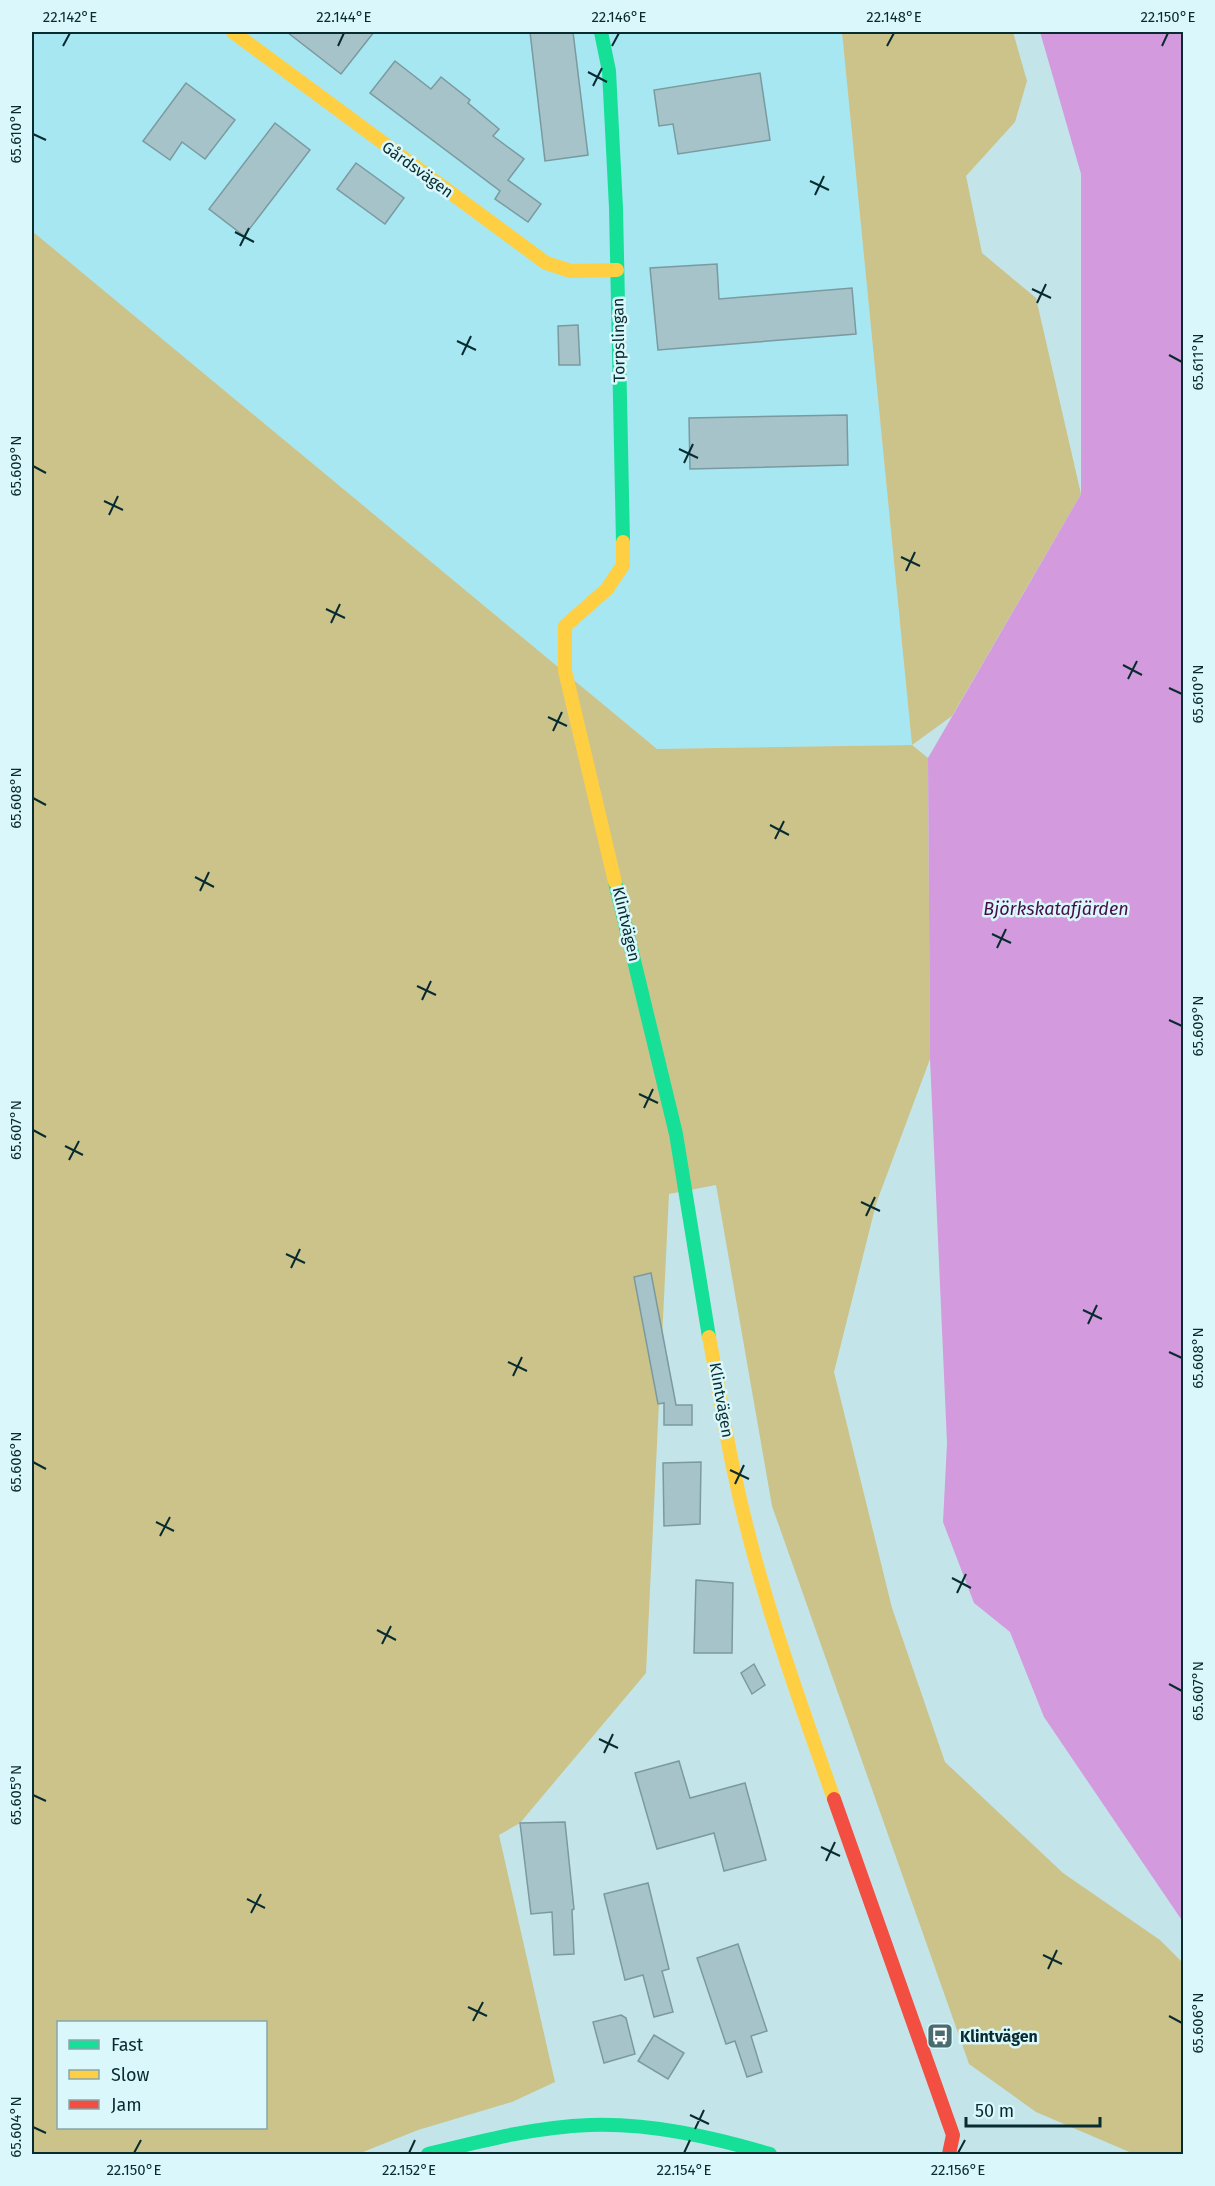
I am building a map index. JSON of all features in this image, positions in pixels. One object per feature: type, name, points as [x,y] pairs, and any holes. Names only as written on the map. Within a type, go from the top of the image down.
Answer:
[{"type":"street","name":"Gårdsvägen","points":[[233,32],[546,263],[571,271],[617,270]]},
{"type":"street","name":"Torpslingan","points":[[565,626],[607,589],[623,566],[617,270],[609,71],[601,32]]},
{"type":"street","name":"Klintvägen","points":[[565,626],[565,671],[580,740],[616,875],[676,1134],[693,1246],[734,1473],[796,1692],[953,2135],[950,2154]]},
{"type":"street","points":[[428,2154],[497,2137],[590,2125],[639,2127],[697,2136],[770,2154]]},
{"type":"shaded area","points":[[32,32],[842,32],[912,745],[657,749],[32,231]]},
{"type":"shaded area","points":[[842,32],[1013,32],[1027,81],[1015,122],[966,176],[982,253],[1036,298],[1081,494],[952,716],[912,745]]},
{"type":"shaded area","points":[[32,231],[657,749],[912,745],[928,758],[930,1059],[876,1204],[834,1372],[892,1608],[945,1762],[1063,1873],[1160,1940],[1183,1963],[1183,2154],[1134,2154],[1036,2112],[969,2064],[772,1506],[716,1185],[669,1194],[646,1673],[520,1823],[499,1835],[555,2082],[512,2102],[418,2130],[358,2154],[32,2154]]},
{"type":"water","name":"Björkskatafjärden","points":[[1040,32],[1183,32],[1183,1922],[1044,1717],[1010,1632],[974,1603],[943,1522],[947,1443],[930,1059],[928,758],[1081,494],[1081,174]]},
{"type":"building","points":[[287,32],[374,32],[341,74]]},
{"type":"building","points":[[530,32],[573,32],[588,155],[545,161]]},
{"type":"building","points":[[395,61],[431,89],[441,77],[470,100],[468,103],[499,129],[493,136],[524,159],[508,180],[541,204],[528,222],[495,199],[500,191],[370,93]]},
{"type":"building","points":[[760,73],[770,140],[678,154],[673,124],[659,126],[654,90]]},
{"type":"building","points":[[186,83],[235,120],[205,159],[182,142],[170,160],[143,141]]},
{"type":"building","points":[[275,123],[310,150],[244,236],[209,209]]},
{"type":"building","points":[[356,163],[404,198],[385,224],[337,189]]},
{"type":"building","points":[[717,264],[719,299],[852,288],[856,334],[658,350],[650,268]]},
{"type":"building","points":[[578,325],[580,365],[559,365],[558,326]]},
{"type":"building","points":[[847,415],[848,465],[690,469],[689,418]]},
{"type":"building","points":[[651,1273],[676,1405],[692,1405],[692,1425],[664,1425],[664,1403],[658,1404],[634,1277]]},
{"type":"building","points":[[701,1462],[700,1524],[664,1526],[663,1463]]},
{"type":"building","points":[[696,1580],[733,1583],[732,1653],[694,1653]]},
{"type":"building","points":[[754,1664],[765,1685],[752,1694],[741,1673]]},
{"type":"building","points":[[679,1761],[690,1798],[745,1783],[766,1860],[724,1871],[714,1833],[657,1849],[635,1773]]},
{"type":"building","points":[[565,1822],[574,1909],[572,1910],[574,1954],[554,1955],[552,1912],[531,1914],[520,1823]]},
{"type":"building","points":[[648,1883],[669,1969],[662,1971],[673,2012],[654,2017],[643,1975],[625,1980],[604,1894]]},
{"type":"building","points":[[738,1944],[767,2031],[751,2036],[762,2072],[747,2077],[735,2041],[726,2044],[697,1958]]},
{"type":"building","points":[[621,2015],[626,2018],[635,2054],[604,2063],[593,2022]]},
{"type":"building","points":[[654,2035],[684,2053],[668,2079],[638,2061]]},
{"type":"traffic: fast","points":[[601,32],[609,71],[616,208],[623,542]]},
{"type":"traffic: fast","points":[[615,882],[676,1134],[709,1337]]},
{"type":"traffic: fast","points":[[428,2154],[529,2132],[590,2125],[636,2126],[681,2132],[770,2154]]},
{"type":"traffic: slow","points":[[233,32],[546,263],[571,271],[617,270]]},
{"type":"traffic: slow","points":[[615,882],[565,671],[565,626],[607,589],[623,565],[623,542]]},
{"type":"traffic: slow","points":[[709,1337],[730,1455],[754,1555],[792,1678],[834,1799]]},
{"type":"traffic: jam","points":[[834,1799],[953,2135],[949,2154]]},
{"type":"place","name":"Klintvägen","points":[[940,2036]]}]
